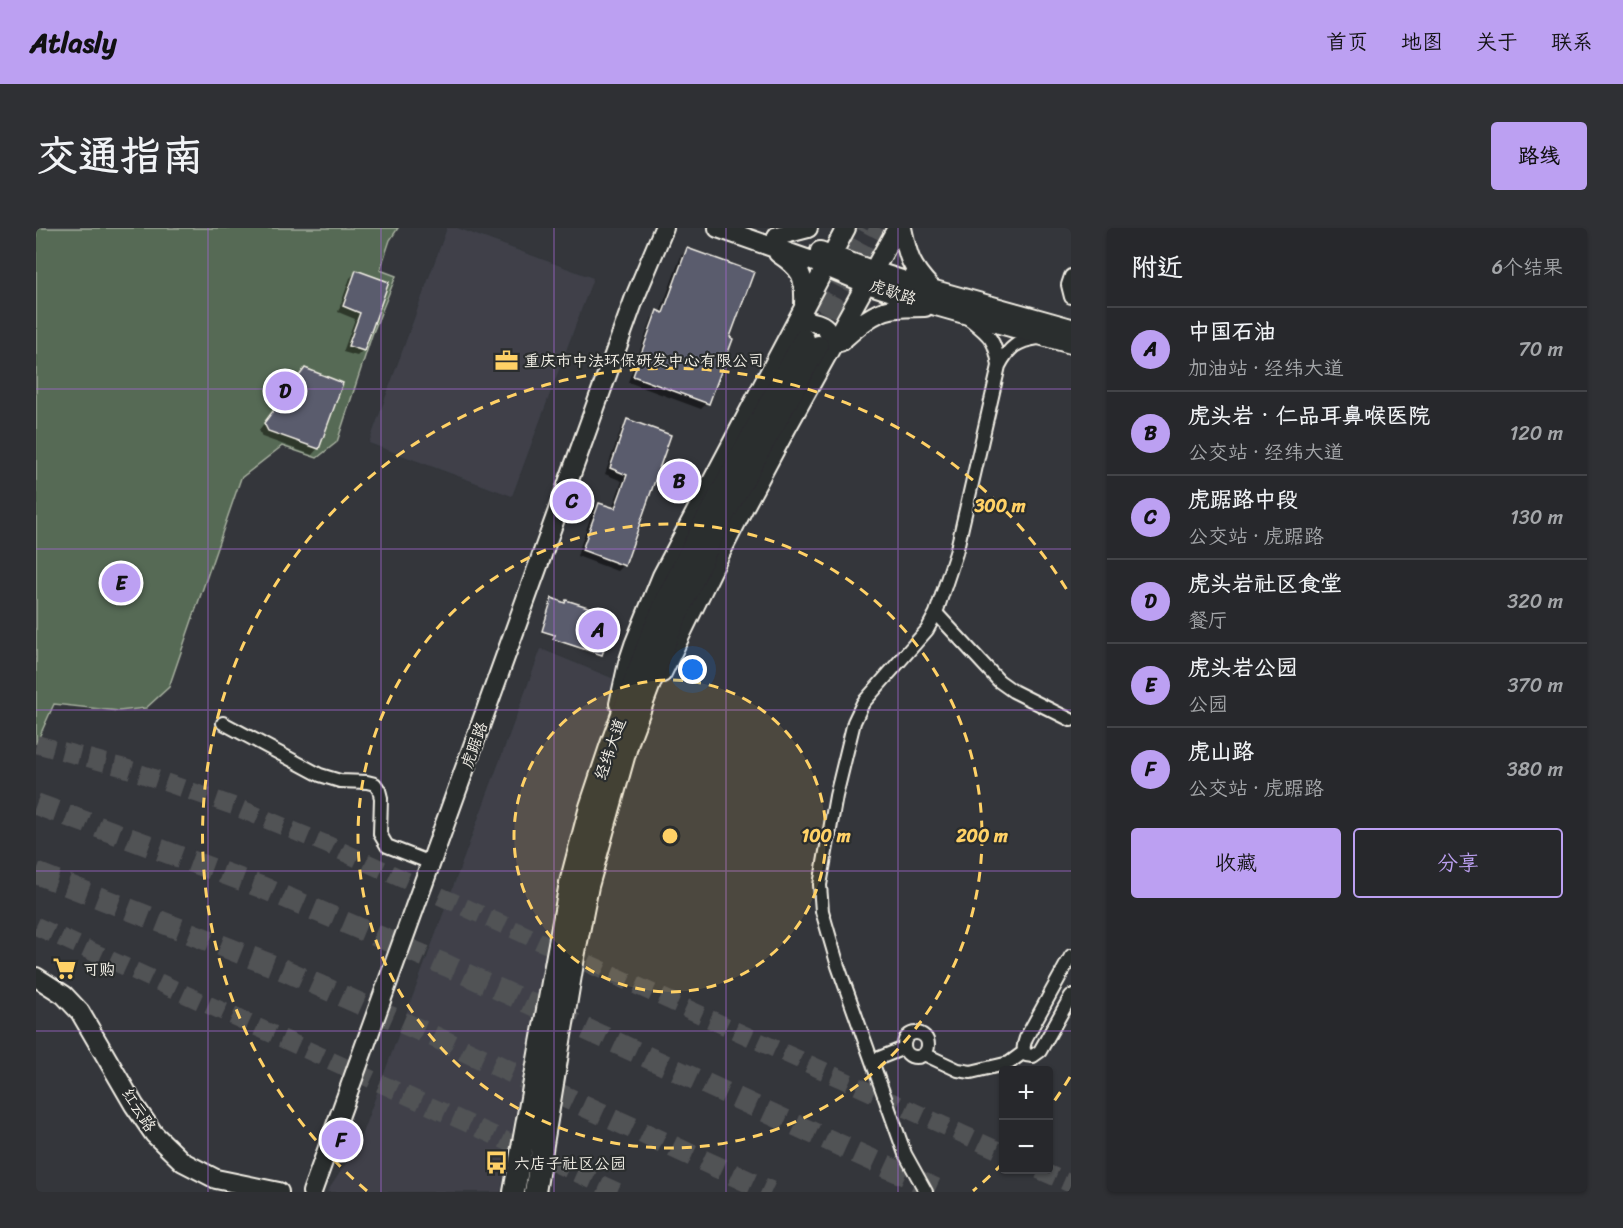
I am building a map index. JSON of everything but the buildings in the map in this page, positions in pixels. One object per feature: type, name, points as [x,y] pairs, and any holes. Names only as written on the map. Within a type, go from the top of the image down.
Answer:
[{"type":"main road","name":"经纬大道","points":[[535,1192],[586,896],[629,739],[667,639],[716,530],[810,342]]},
{"type":"main road","name":"经纬大道","points":[[514,1192],[570,883],[590,807],[610,747],[651,635],[703,525],[810,342]]},
{"type":"street","name":"虎踞路","points":[[635,297],[642,262],[654,228]]},
{"type":"street","name":"虎踞路","points":[[312,1192],[635,297],[664,228]]},
{"type":"street","name":"虎歇路","points":[[718,228],[764,235],[870,278],[934,298],[1071,328]]},
{"type":"street","points":[[764,235],[808,228]]},
{"type":"street","points":[[804,306],[846,228]]},
{"type":"street","points":[[810,342],[870,278],[899,228]]},
{"type":"street","points":[[810,342],[859,325],[880,312],[934,298],[916,272],[899,228]]},
{"type":"street","points":[[764,235],[801,274],[810,342]]},
{"type":"street","points":[[1071,276],[1068,285],[1071,297]]},
{"type":"street","name":"虎歇路","points":[[934,298],[960,312],[1071,344]]},
{"type":"street","points":[[960,312],[988,334],[995,347],[999,366]]},
{"type":"street","points":[[926,1192],[905,1154],[838,966],[822,911],[820,885],[836,796],[854,722],[863,703],[927,630],[936,613],[956,553],[999,366],[1015,345],[1024,340],[1049,337]]},
{"type":"street","points":[[936,613],[999,681],[1012,691],[1071,720]]},
{"type":"street","points":[[223,723],[320,775],[340,781],[375,784],[381,798],[380,834],[383,841],[387,846],[430,863]]},
{"type":"street","points":[[1071,956],[1026,1038],[1024,1052],[1029,1057],[1038,1054],[1071,996]]},
{"type":"street","name":"红云路","points":[[36,977],[64,995],[80,1012],[134,1105],[154,1134],[183,1162],[216,1179],[279,1192]]},
{"type":"street","points":[[920,1033],[928,1042],[924,1054],[918,1058],[905,1052],[904,1048],[905,1039],[911,1034],[920,1033]]},
{"type":"street","points":[[872,1061],[904,1048]]},
{"type":"street","points":[[924,1054],[958,1070],[970,1072],[1009,1063],[1024,1052]]},
{"type":"shaded area","points":[[447,228],[457,228],[593,278],[512,496],[369,443]]},
{"type":"shaded area","points":[[541,649],[619,681],[559,882],[501,1192],[327,1192],[357,1147]]},
{"type":"green space","points":[[36,228],[398,228],[390,240],[380,270],[396,276],[372,335],[337,442],[317,458],[282,446],[241,478],[169,687],[146,708],[119,711],[54,704],[36,744]]},
{"type":"tunnel","points":[[805,337],[863,228]]},
{"type":"tunnel","points":[[819,344],[880,228]]},
{"type":"tunnel","points":[[36,744],[125,768],[236,807],[328,845],[999,1151]]},
{"type":"tunnel","points":[[36,804],[261,887],[448,966],[942,1192]]},
{"type":"tunnel","points":[[36,873],[284,970],[771,1192]]},
{"type":"tunnel","points":[[36,926],[618,1192]]},
{"type":"tunnel","points":[[1048,1174],[1071,1184]]},
{"type":"place","name":"重庆市中法环保研发中心有限公司","points":[[506,360]]},
{"type":"place","name":"虎头岩社区食堂","points":[[285,391]]},
{"type":"place","name":"虎头岩‧仁品耳鼻喉医院","points":[[679,481]]},
{"type":"place","name":"虎踞路中段","points":[[572,501]]},
{"type":"place","name":"虎头岩公园","points":[[121,583]]},
{"type":"place","name":"中国石油","points":[[598,630]]},
{"type":"place","name":"可购","points":[[65,969]]},
{"type":"place","name":"虎山路","points":[[341,1140]]},
{"type":"place","name":"六店子社区公园","points":[[496,1163]]}]
